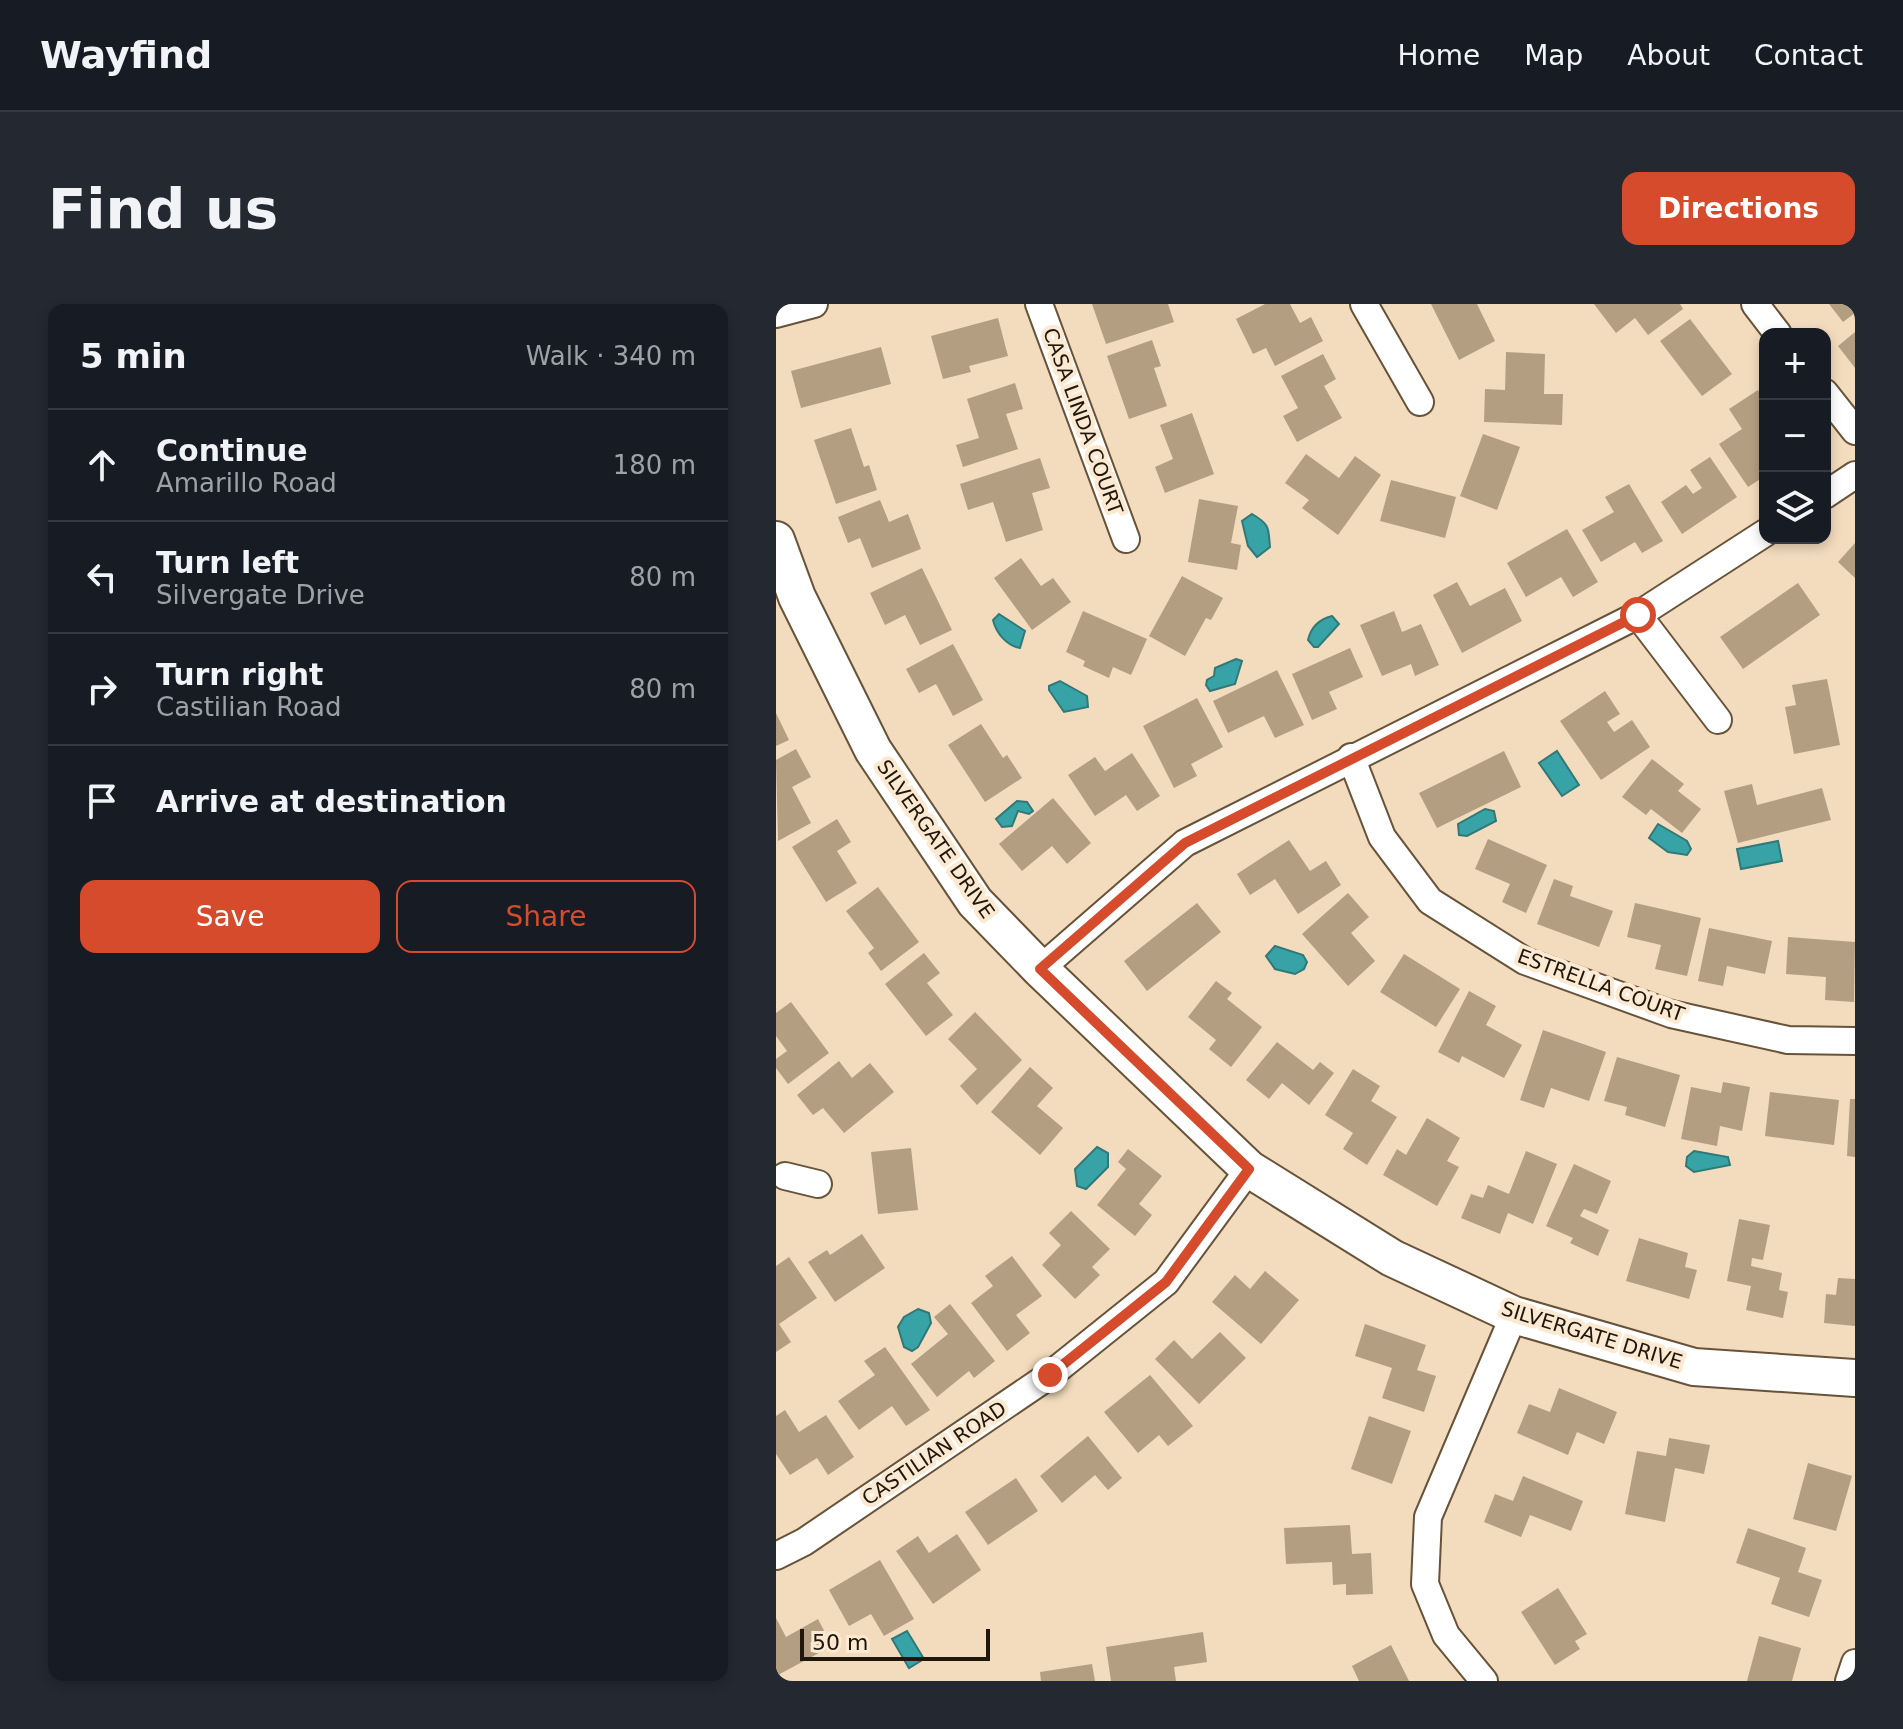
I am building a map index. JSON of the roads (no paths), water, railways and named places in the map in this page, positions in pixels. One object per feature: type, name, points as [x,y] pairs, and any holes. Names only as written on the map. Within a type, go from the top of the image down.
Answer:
[{"type":"street","points":[[776,314],[814,304]]},
{"type":"street","name":"CASA LINDA COURT","points":[[1039,304],[1126,539]]},
{"type":"street","points":[[1364,304],[1420,402]]},
{"type":"street","points":[[1755,304],[1773,328]]},
{"type":"street","points":[[1831,400],[1855,431]]},
{"type":"street","points":[[1831,491],[1855,475]]},
{"type":"street","points":[[1040,969],[1185,843],[1638,615],[1759,537]]},
{"type":"street","name":"SILVERGATE DRIVE","points":[[776,540],[797,597],[873,750],[975,902],[1040,969],[1249,1169],[1392,1258],[1514,1315],[1694,1367],[1855,1378]]},
{"type":"street","points":[[1638,615],[1718,720]]},
{"type":"street","name":"ESTRELLA COURT","points":[[1351,757],[1382,837],[1430,901],[1525,961],[1671,1014],[1788,1040],[1855,1041]]},
{"type":"street","name":"CASTILIAN ROAD","points":[[776,1556],[804,1542],[1050,1375],[1166,1282],[1249,1169]]},
{"type":"street","points":[[779,1172],[818,1184]]},
{"type":"street","points":[[1484,1681],[1446,1635],[1425,1584],[1428,1517],[1514,1315]]},
{"type":"street","points":[[1849,1681],[1855,1663]]},
{"type":"water","points":[[1252,514],[1266,525],[1269,536],[1270,547],[1257,557],[1248,546],[1242,521]]},
{"type":"water","points":[[999,614],[1025,631],[1020,648],[1007,642],[997,630],[993,620]]},
{"type":"water","points":[[1332,616],[1339,624],[1318,647],[1314,647],[1308,640],[1311,631],[1320,621]]},
{"type":"water","points":[[1236,659],[1242,661],[1235,684],[1210,691],[1207,680],[1214,676],[1215,668]]},
{"type":"water","points":[[1060,681],[1087,696],[1088,707],[1064,712],[1049,690],[1049,686]]},
{"type":"water","points":[[1557,751],[1579,785],[1562,796],[1539,763]]},
{"type":"water","points":[[1017,801],[1027,802],[1033,811],[1029,814],[1018,811],[1012,826],[1002,827],[996,819]]},
{"type":"water","points":[[1485,809],[1494,811],[1496,821],[1467,836],[1459,835],[1458,824]]},
{"type":"water","points":[[1658,824],[1687,841],[1691,849],[1687,855],[1668,852],[1649,838]]},
{"type":"water","points":[[1778,841],[1782,861],[1741,869],[1737,849]]},
{"type":"water","points":[[1275,946],[1303,955],[1307,962],[1304,969],[1295,974],[1275,969],[1266,956]]},
{"type":"water","points":[[1097,1147],[1108,1153],[1108,1167],[1086,1189],[1077,1186],[1075,1169]]},
{"type":"water","points":[[1694,1151],[1728,1157],[1730,1165],[1694,1172],[1686,1166],[1687,1157]]},
{"type":"water","points":[[918,1309],[929,1313],[931,1323],[918,1347],[912,1351],[904,1347],[898,1327],[904,1317]]},
{"type":"water","points":[[907,1631],[924,1659],[909,1668],[892,1639]]}]
